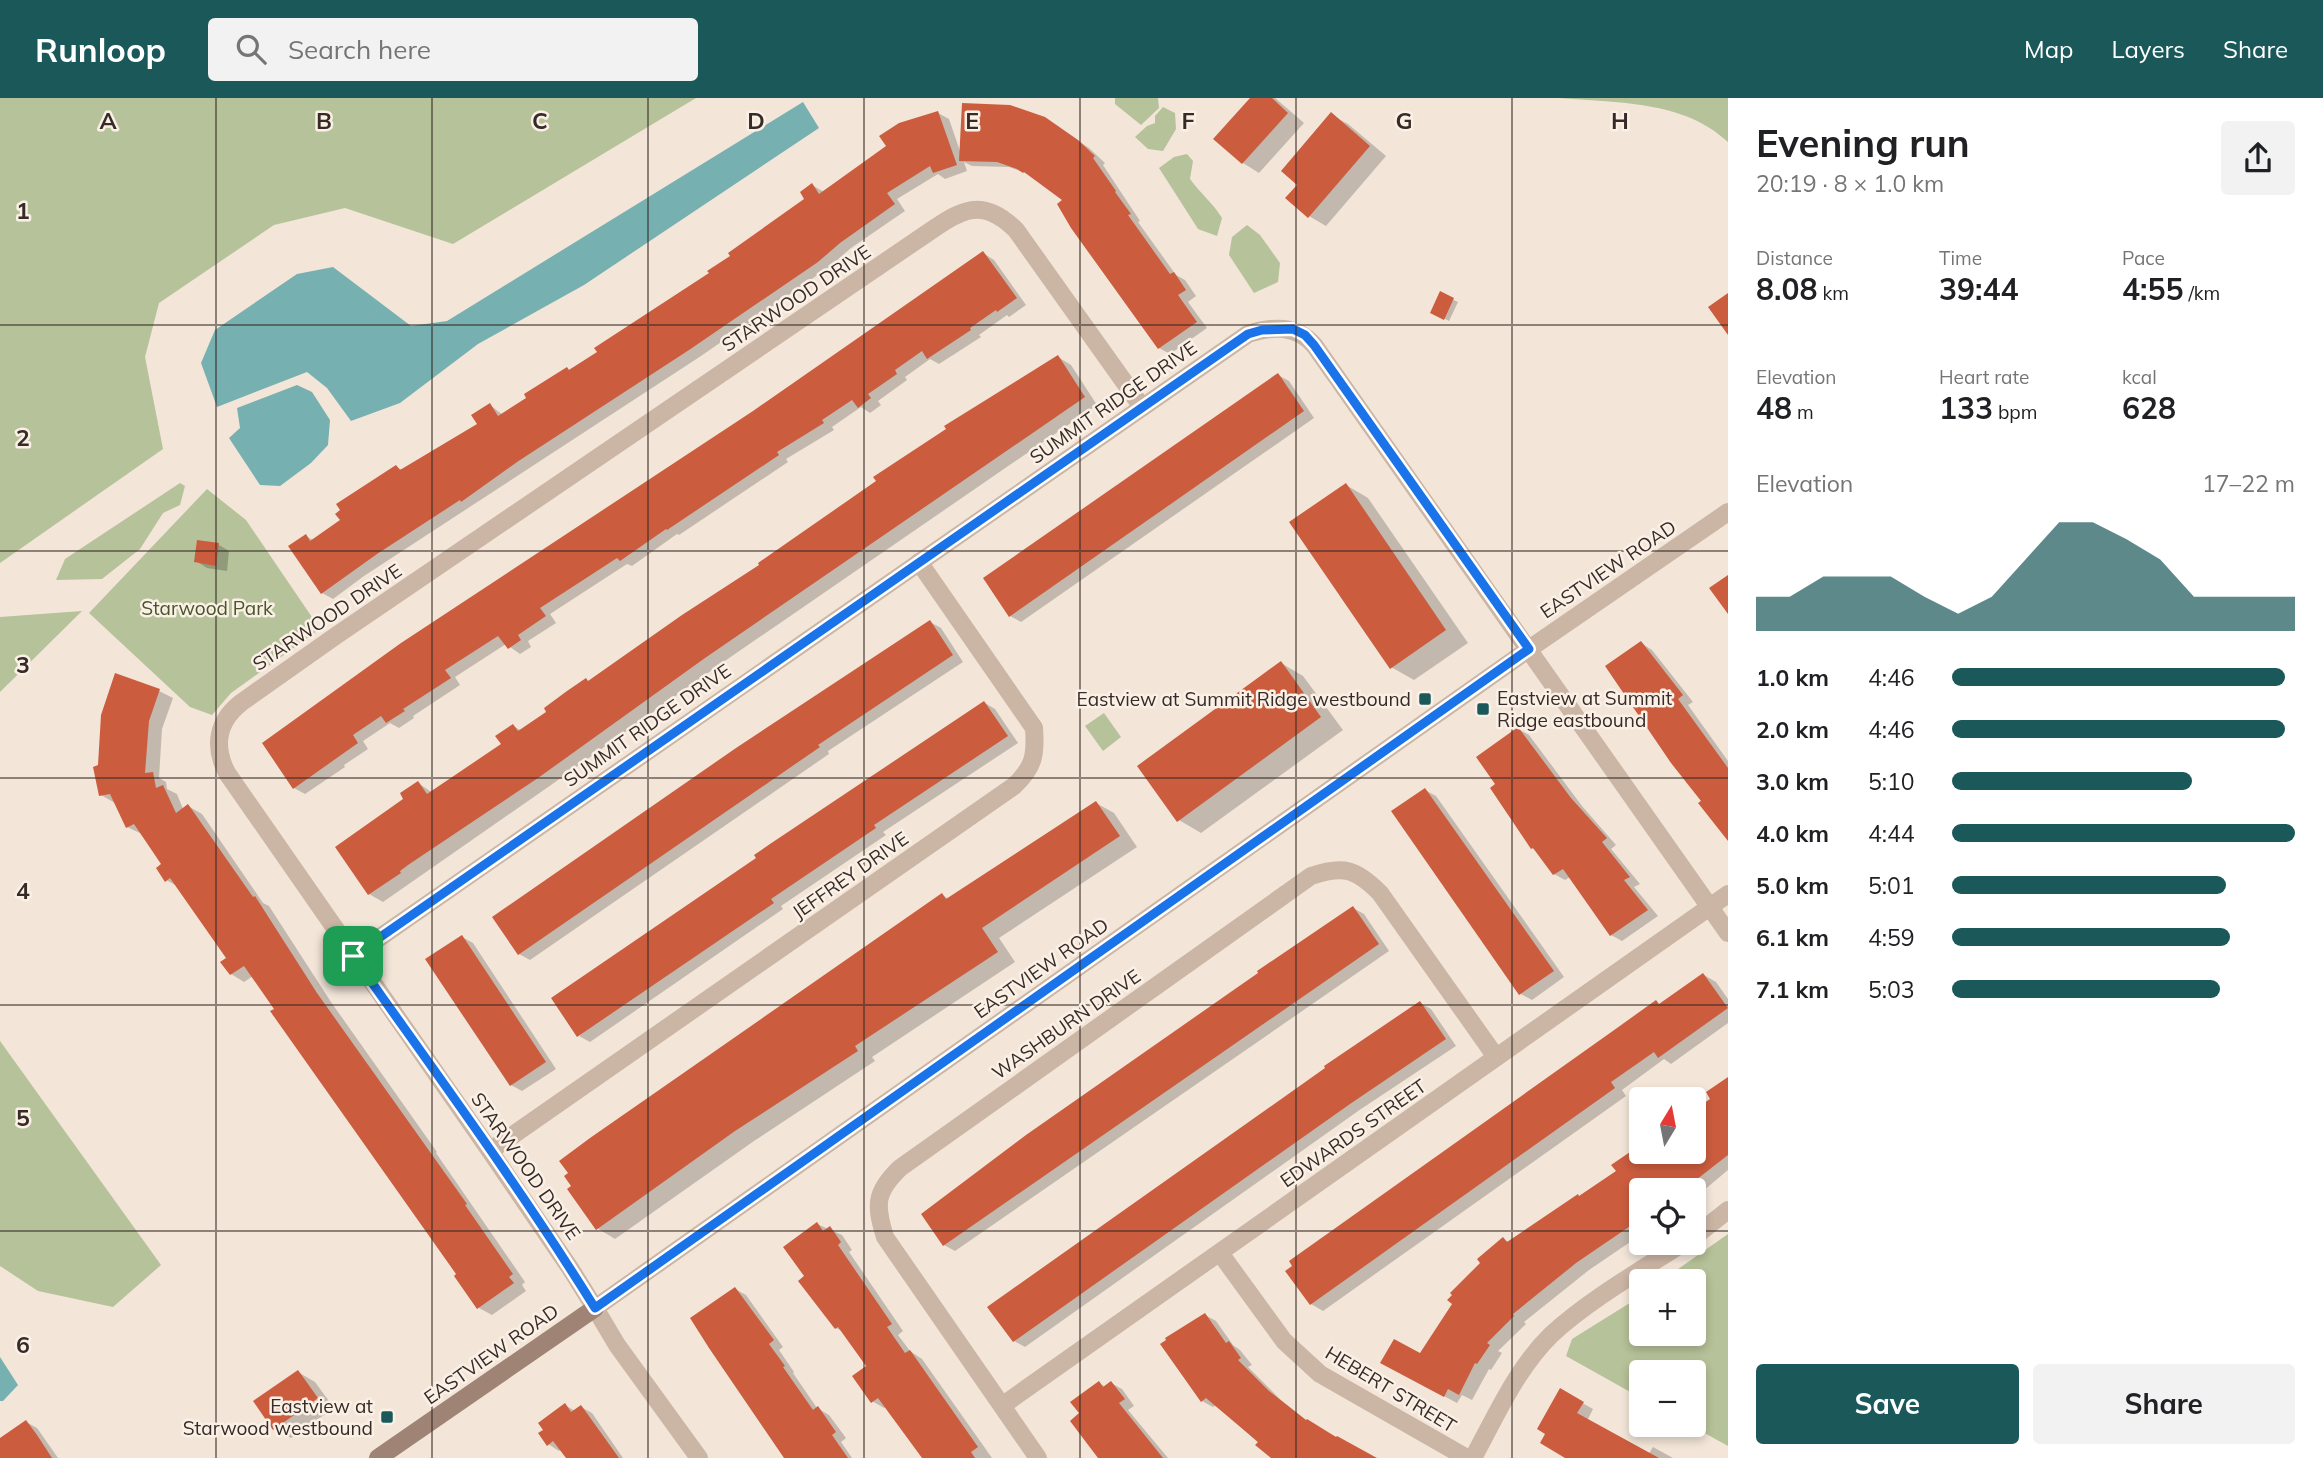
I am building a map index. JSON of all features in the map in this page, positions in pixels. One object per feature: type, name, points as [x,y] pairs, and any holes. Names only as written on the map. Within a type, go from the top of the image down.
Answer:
[{"type":"main road","name":"EASTVIEW ROAD","points":[[378,1458],[595,1308]]},
{"type":"street","name":"STARWOOD DRIVE","points":[[699,1458],[617,1345],[570,1268],[227,773],[218,746],[223,722],[230,711],[337,635],[955,215],[970,209],[987,210],[1003,216],[1016,230],[1142,407]]},
{"type":"street","name":"SUMMIT RIDGE DRIVE","points":[[353,956],[1248,334],[1262,330],[1293,329],[1305,335],[1728,933]]},
{"type":"street","name":"EASTVIEW ROAD","points":[[595,1308],[1529,649],[1728,512]]},
{"type":"street","name":"JEFFREY DRIVE","points":[[490,1151],[1003,794],[1027,774],[1035,750],[1034,728],[919,562]]},
{"type":"street","name":"WASHBURN DRIVE","points":[[1038,1458],[886,1237],[878,1214],[880,1195],[886,1181],[900,1168],[1311,876],[1331,870],[1350,870],[1366,878],[1496,1058]]},
{"type":"street","name":"EDWARDS STREET","points":[[1003,1405],[1728,894]]},
{"type":"street","points":[[1706,1227],[1728,1210]]},
{"type":"street","name":"HEBERT STREET","points":[[1220,1253],[1276,1331],[1311,1367],[1341,1388],[1467,1458]]},
{"type":"street","points":[[1473,1458],[1518,1377],[1550,1336],[1665,1255]]},
{"type":"green space","points":[[0,98],[696,98],[453,244],[345,208],[274,225],[159,303],[145,357],[163,449],[0,563]]},
{"type":"green space","points":[[1115,98],[1158,98],[1159,108],[1141,125],[1115,104]]},
{"type":"green space","points":[[1559,98],[1728,98],[1728,142],[1710,128],[1670,111],[1626,103]]},
{"type":"green space","points":[[1163,107],[1175,113],[1176,129],[1163,151],[1148,149],[1135,137],[1147,126],[1155,123],[1155,116]]},
{"type":"green space","points":[[1187,154],[1193,161],[1190,179],[1222,218],[1217,236],[1198,229],[1159,168],[1174,157]]},
{"type":"green space","points":[[1247,225],[1260,235],[1280,263],[1278,282],[1254,293],[1229,255],[1232,237]]},
{"type":"green space","points":[[180,483],[185,486],[180,505],[163,513],[140,549],[102,579],[56,580],[65,559]]},
{"type":"green space","name":"Starwood Park","points":[[207,489],[246,520],[320,629],[231,693],[212,715],[190,707],[89,613]]},
{"type":"green space","points":[[82,611],[0,692],[0,617]]},
{"type":"green space","points":[[1104,713],[1121,737],[1103,751],[1085,726]]},
{"type":"green space","points":[[0,1041],[161,1265],[113,1307],[38,1291],[0,1266]]},
{"type":"green space","points":[[1728,1234],[1728,1446],[1706,1434],[1706,1360],[1629,1360],[1629,1391],[1566,1356],[1572,1339],[1629,1303],[1629,1346],[1706,1346],[1706,1269],[1678,1269],[1698,1255],[1706,1255],[1706,1249]]},
{"type":"water","points":[[803,102],[819,128],[584,285],[478,344],[400,403],[351,421],[327,388],[307,372],[217,407],[201,363],[215,330],[297,274],[333,267],[411,326],[447,321]]},
{"type":"water","points":[[297,385],[312,392],[330,420],[328,445],[311,463],[280,486],[260,485],[229,438],[240,428],[237,408]]},
{"type":"water","points":[[0,1357],[18,1385],[3,1401],[0,1401]]},
{"type":"building","points":[[1250,98],[1272,98],[1288,113],[1242,164],[1213,139]]},
{"type":"building","points":[[962,103],[1010,105],[1045,117],[1078,140],[1095,156],[1093,158],[1131,214],[1128,215],[1170,274],[1174,272],[1186,290],[1178,295],[1197,322],[1158,349],[1071,228],[1057,204],[1062,200],[1017,169],[997,162],[959,161]]},
{"type":"building","points":[[938,111],[957,165],[933,173],[930,166],[887,193],[895,204],[818,262],[461,502],[460,500],[377,554],[321,594],[288,546],[306,534],[310,541],[340,520],[335,514],[340,510],[336,504],[396,465],[400,470],[477,424],[471,415],[490,403],[498,416],[526,398],[524,394],[597,352],[594,348],[709,273],[707,271],[730,256],[728,253],[804,199],[800,192],[812,183],[819,194],[886,146],[879,136],[899,123]]},
{"type":"building","points":[[1331,112],[1370,146],[1308,218],[1285,198],[1297,185],[1281,171]]},
{"type":"building","points":[[983,251],[1017,298],[927,359],[922,351],[895,370],[897,374],[868,394],[871,398],[858,408],[852,400],[822,420],[824,423],[777,452],[779,455],[667,530],[620,561],[617,558],[540,608],[546,616],[518,635],[521,640],[508,649],[498,636],[445,670],[451,678],[386,723],[381,716],[353,735],[358,743],[293,789],[262,743],[401,643],[753,411]]},
{"type":"building","points":[[1440,291],[1454,298],[1444,320],[1430,313]]},
{"type":"building","points":[[1728,293],[1728,335],[1708,307]]},
{"type":"building","points":[[1058,355],[1085,397],[705,658],[368,895],[335,847],[403,799],[400,793],[418,781],[427,794],[501,744],[495,736],[513,724],[518,731],[546,712],[544,708],[567,691],[586,678],[588,681],[759,565],[758,563],[876,481],[873,477],[946,429],[944,426]]},
{"type":"building","points":[[1278,373],[1304,411],[1009,617],[983,578]]},
{"type":"building","points":[[1346,483],[1446,630],[1390,669],[1289,522]]},
{"type":"building","points":[[197,540],[219,543],[216,566],[194,562]]},
{"type":"building","points":[[1728,575],[1728,614],[1709,588]]},
{"type":"building","points":[[930,620],[953,655],[818,745],[820,747],[518,955],[492,917],[736,748]]},
{"type":"building","points":[[1641,641],[1683,695],[1678,699],[1728,768],[1728,841],[1698,803],[1701,801],[1671,763],[1605,666]]},
{"type":"building","points":[[1281,661],[1321,717],[1177,822],[1137,766]]},
{"type":"building","points":[[115,673],[160,689],[149,721],[145,773],[153,772],[156,788],[163,785],[176,813],[188,804],[253,897],[255,896],[317,993],[467,1204],[465,1205],[513,1274],[509,1277],[514,1283],[477,1309],[454,1276],[456,1274],[270,1011],[274,1009],[244,966],[230,975],[220,962],[226,958],[170,878],[165,882],[156,868],[161,864],[134,824],[126,828],[110,794],[99,796],[93,767],[98,765],[101,715]]},
{"type":"building","points":[[984,701],[1008,736],[874,825],[876,828],[771,899],[774,903],[577,1037],[551,998],[756,858],[754,855],[770,844]]},
{"type":"building","points":[[1518,727],[1571,798],[1607,838],[1602,842],[1630,877],[1624,880],[1648,910],[1610,936],[1563,869],[1553,875],[1533,848],[1531,849],[1490,788],[1495,784],[1476,757]]},
{"type":"building","points":[[1425,788],[1554,971],[1519,995],[1391,811]]},
{"type":"building","points":[[1096,801],[1120,836],[982,928],[998,952],[855,1046],[858,1051],[735,1131],[596,1230],[567,1189],[571,1186],[564,1176],[568,1173],[559,1161],[942,893],[946,899]]},
{"type":"building","points":[[1353,906],[1379,944],[943,1246],[921,1214],[1026,1135]]},
{"type":"building","points":[[462,935],[546,1062],[510,1086],[425,959]]},
{"type":"building","points":[[1703,973],[1728,1008],[1658,1058],[1654,1052],[1611,1082],[1615,1088],[1310,1305],[1285,1271],[1292,1266],[1289,1261],[1656,1000],[1659,1004]]},
{"type":"building","points":[[1420,1001],[1446,1039],[1013,1342],[987,1307],[1325,1068],[1324,1066]]},
{"type":"building","points":[[1728,1077],[1728,1155],[1698,1178],[1629,1178],[1629,1227],[1576,1263],[1513,1314],[1487,1343],[1490,1345],[1477,1364],[1475,1363],[1459,1395],[1448,1389],[1444,1397],[1380,1363],[1394,1339],[1420,1353],[1452,1304],[1447,1300],[1452,1295],[1450,1293],[1480,1263],[1477,1259],[1503,1237],[1507,1242],[1616,1171],[1611,1165],[1629,1153],[1629,1164],[1706,1164],[1706,1102],[1710,1099],[1706,1092]]},
{"type":"building","points":[[817,1222],[823,1231],[830,1226],[841,1242],[838,1245],[892,1324],[887,1327],[905,1353],[910,1350],[978,1447],[971,1452],[975,1458],[922,1458],[878,1398],[871,1403],[852,1376],[866,1366],[838,1327],[835,1329],[798,1281],[804,1276],[783,1247]]},
{"type":"building","points":[[735,1287],[774,1340],[769,1344],[785,1366],[783,1367],[813,1410],[818,1406],[836,1432],[832,1435],[848,1458],[784,1458],[709,1348],[690,1318]]},
{"type":"building","points":[[1205,1313],[1226,1343],[1229,1341],[1241,1358],[1238,1360],[1269,1391],[1306,1420],[1377,1458],[1271,1458],[1255,1445],[1258,1442],[1206,1398],[1201,1402],[1160,1344],[1165,1338]]},
{"type":"building","points":[[298,1370],[318,1398],[273,1430],[253,1401]]},
{"type":"building","points":[[1099,1381],[1103,1387],[1111,1381],[1125,1399],[1119,1403],[1163,1458],[1098,1458],[1070,1421],[1079,1413],[1070,1402]]},
{"type":"building","points":[[1560,1388],[1584,1402],[1577,1413],[1659,1458],[1565,1458],[1540,1443],[1545,1434],[1537,1429]]},
{"type":"building","points":[[565,1403],[571,1412],[581,1405],[619,1458],[566,1458],[553,1441],[547,1446],[538,1433],[543,1430],[538,1423]]},
{"type":"building","points":[[26,1420],[52,1458],[0,1458],[0,1438]]},
{"type":"place","name":"Eastview at Summit Ridge westbound","points":[[1425,699]]},
{"type":"place","name":"Eastview at Summit Ridge eastbound","points":[[1483,709]]},
{"type":"place","name":"Eastview at Starwood westbound","points":[[387,1417]]},
{"type":"route","points":[[1293,329],[1305,335],[1314,345],[1529,649],[595,1308],[490,1151],[353,956],[1248,334],[1262,330],[1293,329]]}]
